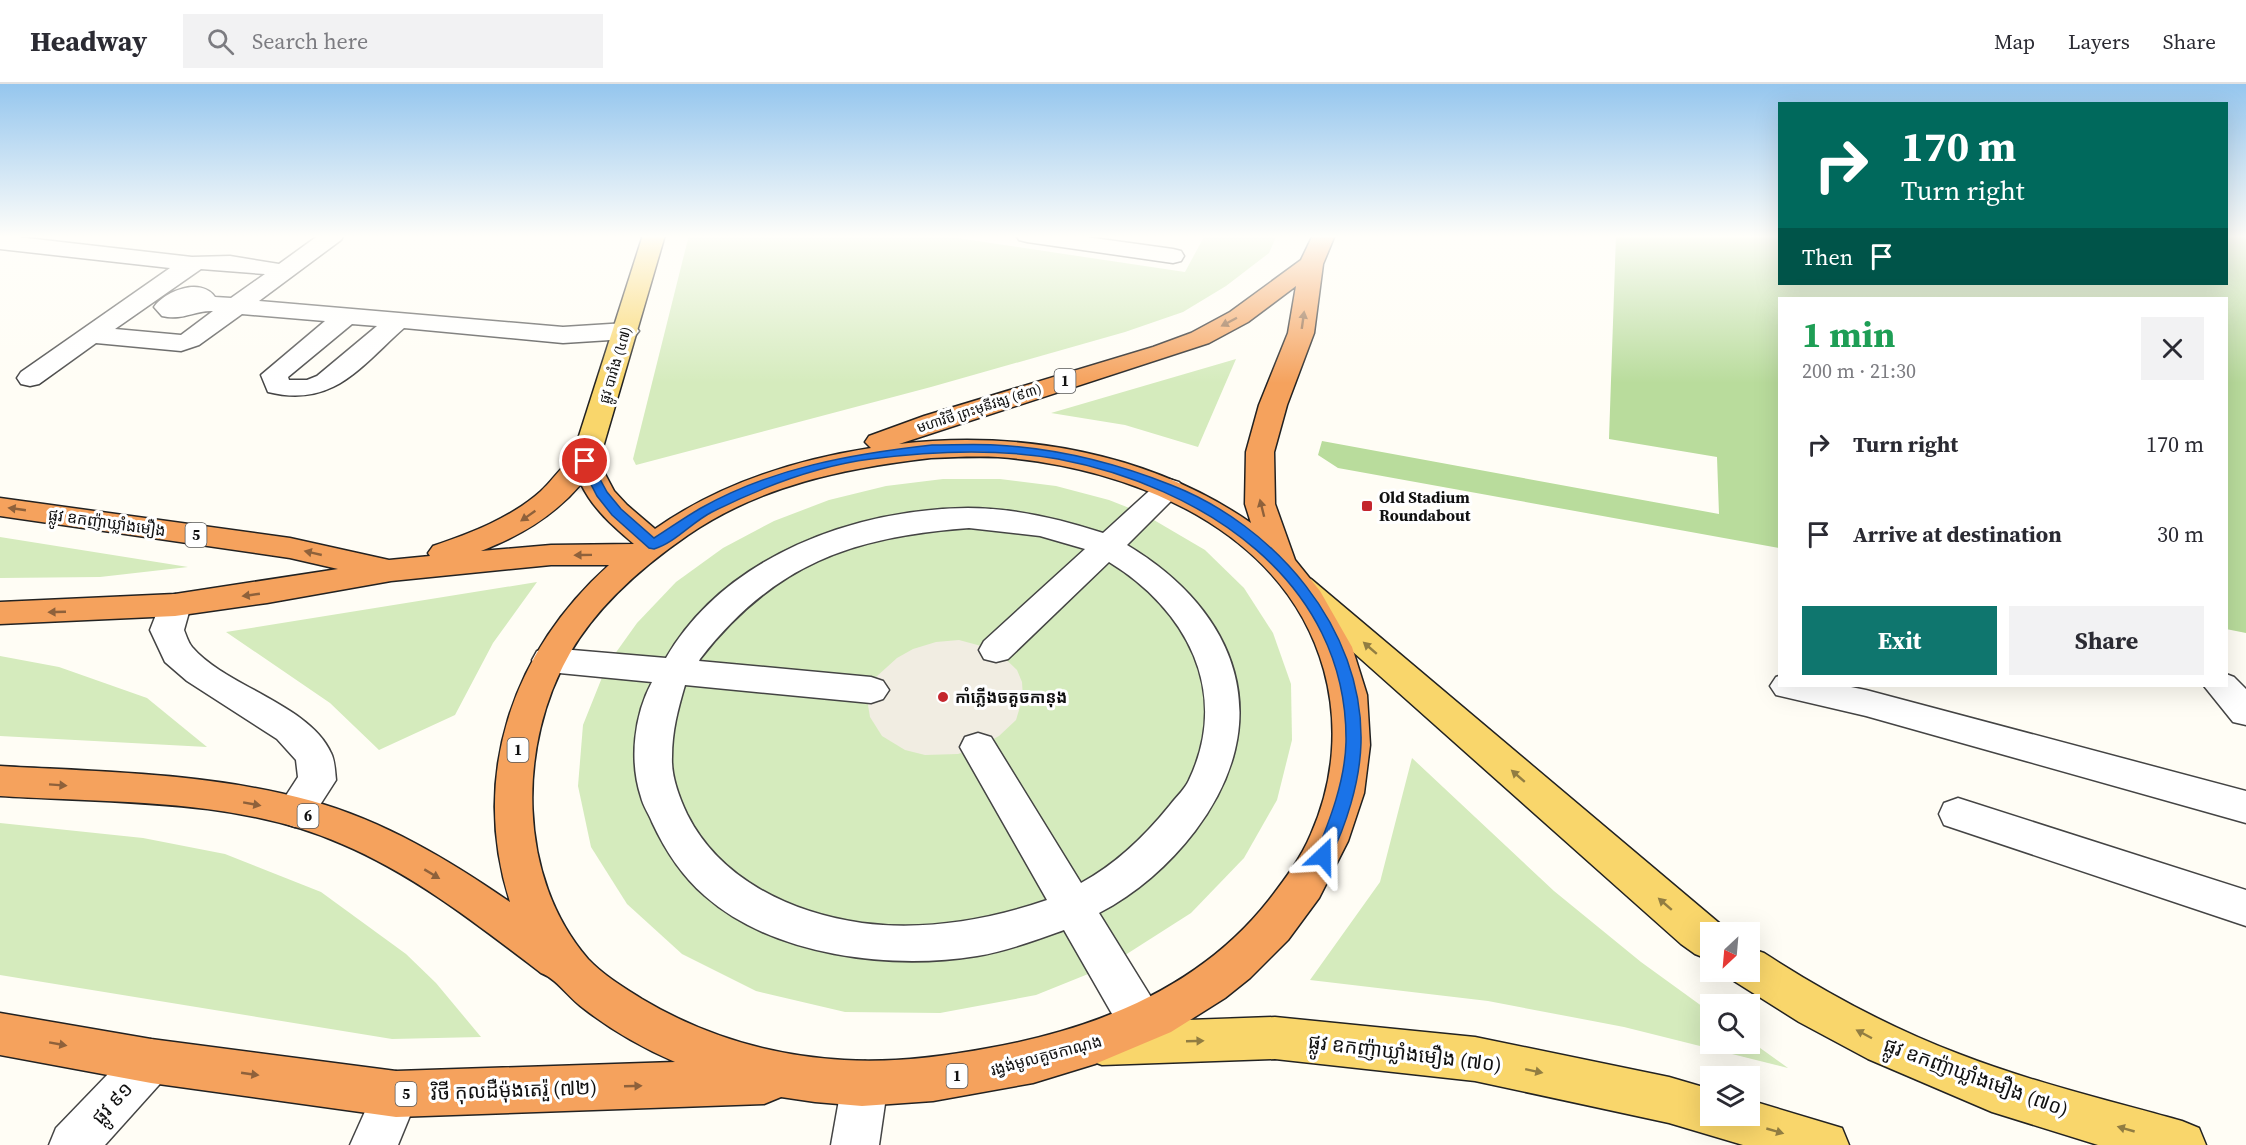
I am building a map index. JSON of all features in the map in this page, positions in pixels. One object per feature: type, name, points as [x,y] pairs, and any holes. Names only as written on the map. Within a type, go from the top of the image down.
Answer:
[{"type":"highway","name":"មហាវិថី ព្រះមុនីវង្ស (៩៣)","points":[[804,470],[934,422],[1162,352],[1200,338],[1239,317],[1283,285]]},
{"type":"highway","name":"មហាវិថី ព្រះមុនីវង្ស (៩៣)","points":[[1289,574],[1260,504],[1260,452],[1273,405],[1301,333],[1308,285]]},
{"type":"highway","name":"រង្វង់មូលគួចកាណុង","points":[[995,448],[1057,455],[1116,470],[1169,488],[1212,511],[1239,529],[1289,574],[1317,611],[1332,641],[1344,673],[1351,707],[1353,743],[1349,780],[1339,818],[1323,856],[1306,884],[1270,930],[1234,965],[1191,996],[1143,1025],[1094,1045],[975,1074],[865,1083],[816,1081],[738,1066],[677,1043],[611,1004],[574,973],[544,929],[523,883],[513,837],[512,790],[519,745],[529,706],[549,660],[574,621],[648,549],[706,510],[741,493],[804,470],[879,454],[932,449],[995,448]]},
{"type":"highway","points":[[0,613],[175,605],[267,592],[391,570],[477,542],[521,521],[549,500],[585,461],[601,494],[648,549]]},
{"type":"highway","name":"ផ្លូវ ឧកញ៉ាឃ្លាំងមឿង","points":[[0,507],[290,548],[391,570]]},
{"type":"highway","name":"5","points":[[391,570],[551,555],[648,549]]},
{"type":"highway","name":"6","points":[[0,781],[205,795],[295,811],[355,832],[412,862],[477,900],[574,973]]},
{"type":"highway","name":"វិថី កុលដឺម៉ុងតេរ៉ួ (៧២)","points":[[0,1034],[151,1061],[396,1094],[816,1081]]},
{"type":"main road","name":"ផ្លូវ បារាំង (៤៧)","points":[[585,461],[640,285]]},
{"type":"main road","points":[[1289,574],[1700,934]]},
{"type":"main road","name":"ផ្លូវ ឧកញ៉ាឃ្លាំងមឿង (៧០)","points":[[1760,975],[1785,992],[1899,1052],[2026,1100],[2182,1145]]},
{"type":"main road","name":"ផ្លូវ ឧកញ៉ាឃ្លាំងមឿង (៧០)","points":[[1094,1045],[1275,1038],[1475,1059],[1669,1100],[1700,1109]]},
{"type":"main road","points":[[1759,1126],[1825,1145]]},
{"type":"street","points":[[30,378],[164,285]]},
{"type":"street","points":[[143,299],[186,310],[217,285]]},
{"type":"street","points":[[92,335],[180,343],[190,340],[266,285]]},
{"type":"street","points":[[200,299],[239,305],[563,335],[626,331]]},
{"type":"street","points":[[133,339],[171,306]]},
{"type":"street","points":[[348,315],[274,375],[277,386],[295,390],[314,387],[326,382],[399,320]]},
{"type":"street","points":[[996,650],[1169,488]]},
{"type":"street","points":[[969,518],[1020,522],[1067,533],[1106,547],[1152,575],[1185,606],[1209,645],[1222,688],[1221,735],[1207,783],[1176,830],[1130,873],[1073,908],[1005,933],[922,944],[859,941],[792,925],[736,896],[693,858],[664,815],[653,767],[655,720],[673,672],[698,635],[732,600],[774,570],[819,547],[868,531],[919,521],[969,518]]},
{"type":"street","points":[[175,605],[167,630],[177,653],[199,672],[290,729],[314,755],[317,780],[295,811]]},
{"type":"street","points":[[549,660],[871,690]]},
{"type":"street","points":[[1798,687],[1864,694],[2246,807]]},
{"type":"street","points":[[2223,687],[2246,712]]},
{"type":"street","points":[[978,747],[1143,1025]]},
{"type":"street","points":[[1958,813],[2246,908]]},
{"type":"street","name":"ផ្លូវ ៩១","points":[[73,1145],[151,1061]]},
{"type":"street","points":[[855,1145],[865,1083]]},
{"type":"street","points":[[374,1145],[396,1094]]},
{"type":"green space","points":[[677,285],[1228,285],[1183,312],[1125,332],[931,387],[636,465],[633,459]]},
{"type":"green space","points":[[1614,285],[2246,285],[2246,633],[2228,629],[2228,297],[1778,297],[1778,548],[1338,468],[1318,455],[1322,441],[1719,514],[1717,457],[1609,439]]},
{"type":"green space","points":[[1236,359],[1198,447],[1125,425],[1051,413]]},
{"type":"green space","points":[[943,479],[1000,479],[1056,486],[1109,500],[1142,513],[1205,550],[1244,588],[1273,633],[1291,684],[1292,740],[1277,800],[1244,858],[1191,913],[1108,966],[1036,995],[940,1013],[845,1012],[756,991],[682,954],[627,904],[591,847],[578,786],[583,725],[607,665],[637,623],[676,582],[723,548],[774,521],[829,500],[886,486]]},
{"type":"green space","points":[[0,537],[188,567],[100,577],[0,578]]},
{"type":"green space","points":[[537,582],[493,643],[455,715],[379,750],[330,703],[226,632]]},
{"type":"green space","points":[[0,656],[59,667],[147,698],[207,747],[0,736]]},
{"type":"green space","points":[[1412,758],[1554,891],[1641,962],[1700,1005],[1700,1046],[1624,1027],[1488,1001],[1310,980],[1380,882]]},
{"type":"green space","points":[[0,823],[143,838],[225,854],[321,892],[406,954],[436,983],[481,1037],[392,1039],[0,975]]},
{"type":"green space","points":[[1760,1048],[1788,1068],[1732,1054],[1760,1054]]},
{"type":"shaded area","points":[[959,640],[996,650],[1017,670],[1022,682],[1023,697],[1016,720],[999,736],[958,754],[925,755],[905,750],[882,736],[870,717],[868,705],[876,677],[897,658],[913,649],[936,642]]},
{"type":"place","name":"Old Stadium Roundabout","points":[[1367,506]]},
{"type":"place","name":"កាំភ្លើងចគួចកានុង","points":[[943,697]]},
{"type":"route","points":[[585,461],[601,494],[616,512],[654,545],[706,510],[750,488],[804,470],[868,456],[932,449],[995,448],[1057,455],[1116,470],[1169,488],[1212,511],[1248,535],[1281,563],[1317,611],[1344,673],[1351,707],[1353,743],[1349,780],[1339,818],[1323,856]]}]
